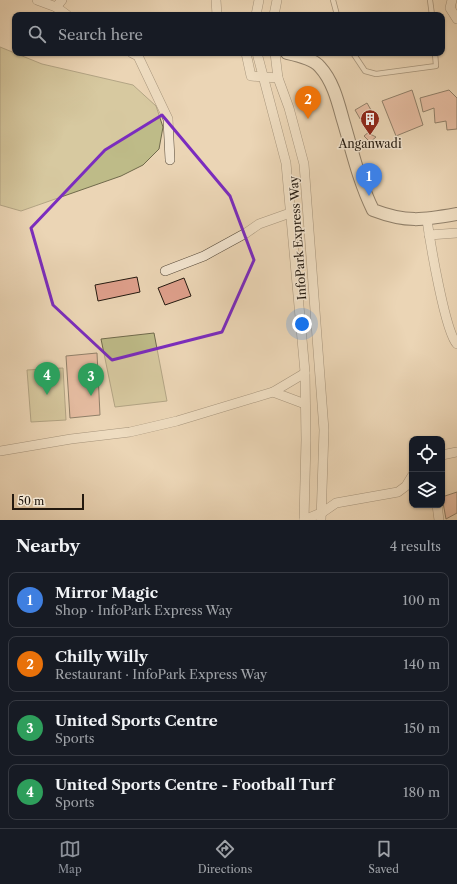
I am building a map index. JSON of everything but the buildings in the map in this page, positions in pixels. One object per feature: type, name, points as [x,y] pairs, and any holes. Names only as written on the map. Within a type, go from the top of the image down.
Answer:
[{"type":"street","points":[[37,0],[59,4]]},
{"type":"street","points":[[216,0],[217,12]]},
{"type":"street","points":[[257,12],[259,0]]},
{"type":"street","points":[[275,12],[277,0]]},
{"type":"street","points":[[452,0],[450,8],[457,19]]},
{"type":"street","points":[[138,56],[168,119],[170,160]]},
{"type":"street","points":[[247,56],[251,76],[278,78]]},
{"type":"street","name":"InfoPark Express Way","points":[[258,56],[286,163],[305,374],[304,520]]},
{"type":"street","name":"InfoPark Express Way","points":[[275,56],[278,78],[289,108],[304,164],[324,430],[322,516]]},
{"type":"street","points":[[300,56],[320,66],[330,83],[337,98],[365,195],[373,210],[395,218],[427,220],[457,214]]},
{"type":"street","points":[[165,271],[204,256],[246,233],[259,224],[290,213]]},
{"type":"street","points":[[427,220],[447,317],[453,340],[457,344]]},
{"type":"street","points":[[429,235],[457,232]]},
{"type":"street","points":[[0,451],[71,439],[130,432],[177,421],[273,392],[305,374]]},
{"type":"street","points":[[273,392],[305,404]]},
{"type":"street","points":[[445,454],[457,452]]},
{"type":"street","points":[[304,520],[322,516],[336,503],[345,500],[398,492],[406,486],[409,481]]},
{"type":"street","points":[[437,508],[439,520]]},
{"type":"lane","points":[[332,0],[336,12]]},
{"type":"lane","points":[[430,0],[432,12]]},
{"type":"lane","points":[[355,56],[365,71],[376,74],[436,66],[435,56]]},
{"type":"highlighted area","points":[[162,115],[230,196],[254,260],[222,332],[112,360],[53,305],[31,228],[105,150]]},
{"type":"shaded area","points":[[0,47],[12,52],[12,56],[22,56],[42,64],[133,85],[156,106],[163,127],[159,149],[143,165],[121,176],[21,211],[0,205]]},
{"type":"shaded area","points":[[154,333],[167,401],[115,407],[101,339]]},
{"type":"shaded area","points":[[63,368],[66,420],[31,422],[27,370]]},
{"type":"place","name":"Chilly Willy","points":[[308,119]]},
{"type":"place","name":"Anganwadi","points":[[370,136]]},
{"type":"place","name":"Mirror Magic","points":[[369,196]]},
{"type":"place","name":"United Sports Centre - Football Turf","points":[[47,395]]},
{"type":"place","name":"United Sports Centre","points":[[91,396]]}]
